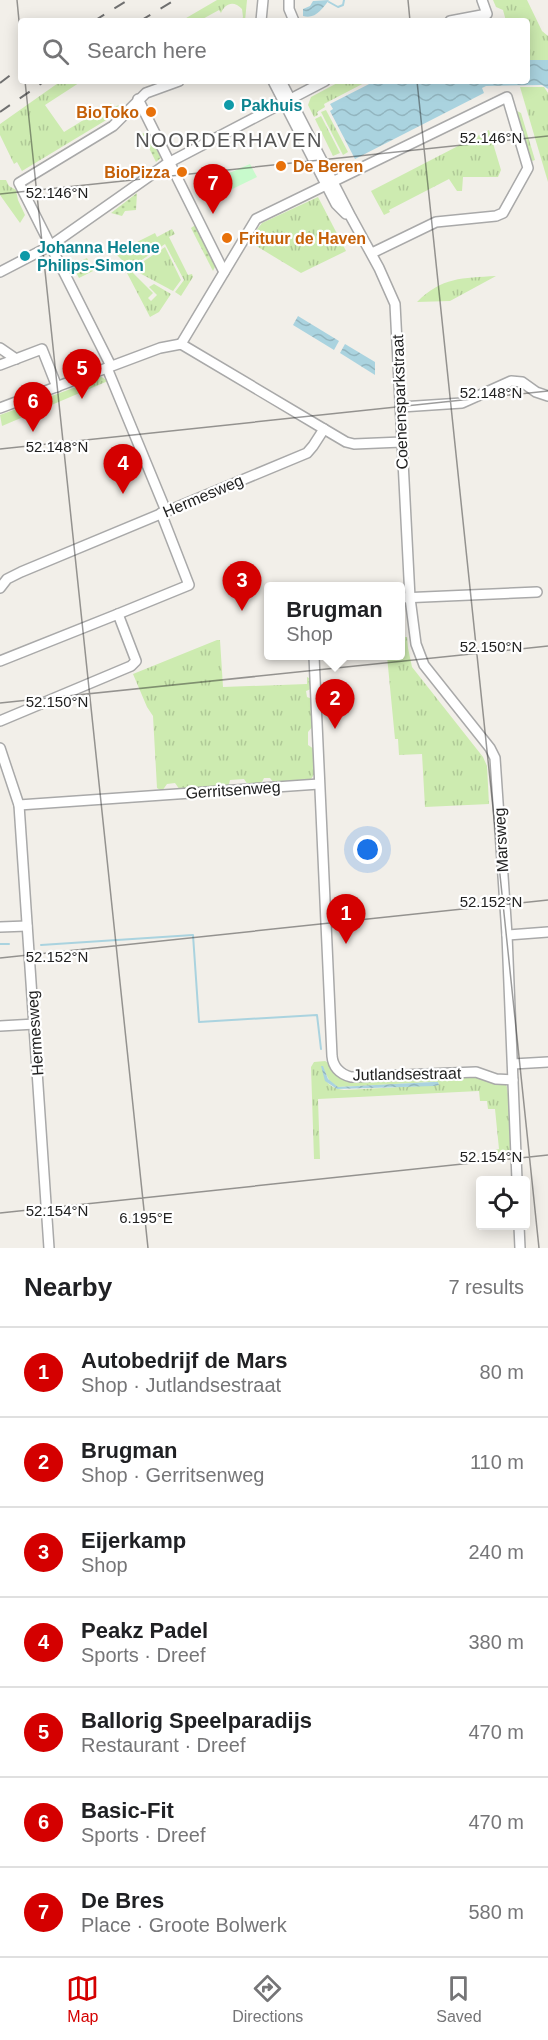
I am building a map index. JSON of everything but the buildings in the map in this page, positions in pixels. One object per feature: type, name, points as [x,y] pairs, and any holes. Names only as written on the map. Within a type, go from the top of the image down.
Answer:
[{"type":"street","points":[[261,18],[263,0]]},
{"type":"street","points":[[290,0],[289,9],[293,18]]},
{"type":"street","points":[[466,18],[487,14],[482,0]]},
{"type":"street","points":[[0,661],[189,585],[109,367],[19,183],[112,126],[146,93],[171,84]]},
{"type":"street","name":"Coenensparkstraat","points":[[275,84],[288,102]]},
{"type":"street","name":"Coenensparkstraat","points":[[282,84],[326,185],[336,204],[351,217],[375,252],[395,304],[401,407],[405,582]]},
{"type":"street","points":[[0,272],[50,246],[168,163],[320,84]]},
{"type":"street","points":[[181,344],[256,219],[507,97],[528,168],[503,213],[430,224],[375,252]]},
{"type":"street","points":[[138,99],[224,272]]},
{"type":"street","points":[[0,408],[172,344],[181,344],[346,442],[354,444],[402,442]]},
{"type":"street","points":[[0,348],[16,359]]},
{"type":"street","points":[[0,365],[42,349],[57,387]]},
{"type":"street","points":[[401,407],[462,403],[511,381],[522,382],[536,392],[548,396]]},
{"type":"street","name":"Hermesweg","points":[[0,588],[15,574],[307,453],[324,429]]},
{"type":"street","points":[[405,598],[537,592]]},
{"type":"street","name":"Marsweg","points":[[405,598],[416,644],[424,665],[490,748],[495,758],[507,935],[517,1176]]},
{"type":"street","points":[[0,720],[135,664],[136,657],[118,615]]},
{"type":"street","points":[[314,660],[319,784]]},
{"type":"street","name":"Hermesweg","points":[[0,748],[19,805],[50,1248]]},
{"type":"street","name":"Gerritsenweg","points":[[19,805],[319,784]]},
{"type":"street","name":"Jutlandsestraat","points":[[319,784],[332,1056],[336,1068],[351,1077],[476,1072],[496,1079],[513,1080]]},
{"type":"street","points":[[0,927],[27,926]]},
{"type":"street","points":[[507,935],[548,932]]},
{"type":"street","points":[[0,1026],[35,1024]]},
{"type":"street","points":[[513,1064],[548,1062]]},
{"type":"street","points":[[519,1230],[520,1248]]},
{"type":"green space","points":[[217,0],[247,0],[245,18],[242,18],[242,9],[239,6],[230,4],[221,13],[219,10],[204,18],[186,18]]},
{"type":"green space","points":[[493,0],[527,0],[542,31],[548,36],[548,60],[530,60],[530,18],[505,18],[503,10],[496,7]]},
{"type":"green space","points":[[57,84],[77,84],[45,105],[64,132],[111,103],[114,107],[119,105],[108,119],[22,171],[17,162],[14,164],[0,135],[0,124]]},
{"type":"green space","points":[[335,84],[362,84],[324,104],[325,107],[314,117],[308,105],[311,97]]},
{"type":"green space","points":[[520,87],[544,87],[548,93],[548,182]]},
{"type":"green space","points":[[326,110],[348,152],[343,155],[321,112]]},
{"type":"green space","points":[[515,110],[521,113],[535,160],[529,162]]},
{"type":"green space","points":[[321,116],[340,153],[333,156],[315,119]]},
{"type":"green space","points":[[150,130],[163,156],[156,162],[142,134]]},
{"type":"green space","points":[[489,130],[501,170],[498,177],[463,177],[462,191],[457,191],[449,179],[389,210],[390,212],[384,215],[371,191]]},
{"type":"green space","points":[[250,164],[257,177],[220,195],[213,180]]},
{"type":"green space","points":[[0,180],[6,180],[9,186],[16,190],[25,215],[20,223],[0,195]]},
{"type":"green space","points":[[137,193],[136,210],[125,211],[122,216],[111,213]]},
{"type":"green space","points":[[318,197],[346,251],[301,273],[248,241],[262,223]]},
{"type":"green space","points":[[197,224],[217,263],[213,271],[191,228]]},
{"type":"green space","points":[[172,229],[175,234],[169,237],[188,275],[192,274],[193,277],[181,296],[175,292],[184,280],[165,244],[130,268],[116,254],[112,243],[116,241],[121,250],[155,233],[157,237]]},
{"type":"green space","points":[[165,247],[181,280],[173,291],[132,269]]},
{"type":"green space","points":[[87,258],[93,271],[79,278],[72,265]]},
{"type":"green space","points":[[131,271],[153,293],[148,298],[151,301],[157,295],[149,287],[154,284],[171,294],[159,312],[150,317],[127,273]]},
{"type":"green space","points":[[496,276],[450,301],[417,302],[435,288],[453,280]]},
{"type":"green space","points":[[100,376],[108,381],[2,426],[0,415],[95,380]]},
{"type":"green space","points":[[405,637],[407,637],[412,667],[483,757],[487,766],[489,804],[425,807],[422,754],[399,755],[398,739],[395,739],[387,660],[405,660]]},
{"type":"green space","points":[[220,640],[223,687],[307,684],[307,677],[311,679],[311,689],[306,691],[307,697],[312,699],[313,726],[308,732],[308,745],[314,749],[315,773],[311,779],[274,783],[270,778],[264,778],[261,784],[248,785],[244,779],[230,780],[225,787],[180,790],[175,783],[167,784],[162,791],[157,788],[153,716],[133,674]]},
{"type":"green space","points":[[314,1062],[329,1063],[338,1075],[479,1076],[506,1084],[511,1107],[513,1153],[502,1159],[492,1159],[491,1151],[499,1149],[495,1109],[488,1109],[487,1101],[480,1101],[479,1091],[318,1099],[320,1159],[314,1159],[311,1067]],"holes":[[[322,1066],[330,1082],[338,1087],[433,1082],[438,1082],[439,1085],[344,1090],[328,1083]]]},
{"type":"water","points":[[329,0],[315,15],[303,16],[303,9],[310,6],[313,1]]},
{"type":"water","points":[[530,60],[548,60],[548,89],[542,85],[486,86],[482,88],[484,93],[355,159],[330,111],[333,109],[330,104],[369,84],[530,84]]},
{"type":"water","points":[[298,316],[339,341],[334,350],[293,325]]},
{"type":"water","points":[[345,344],[375,362],[375,375],[340,353]]},
{"type":"water","points":[[321,1066],[328,1079],[338,1087],[433,1082],[438,1082],[439,1085],[337,1089],[325,1081]]},
{"type":"waterway","points":[[329,2],[338,7],[343,5],[344,0]]},
{"type":"waterway","points":[[41,945],[193,935],[199,1022],[317,1015],[321,1049]]},
{"type":"waterway","points":[[0,944],[9,944]]},
{"type":"railway","points":[[99,18],[128,0]]},
{"type":"railway","points":[[145,18],[175,0]]},
{"type":"railway","points":[[0,83],[18,69]]},
{"type":"railway","points":[[0,112],[41,84]]},
{"type":"place","name":"Pakhuis","points":[[229,105]]},
{"type":"place","name":"BioToko","points":[[151,112]]},
{"type":"place","name":"De Beren","points":[[281,166]]},
{"type":"place","name":"BioPizza","points":[[182,172]]},
{"type":"place","name":"De Bres","points":[[213,214]]},
{"type":"place","name":"Frituur de Haven","points":[[227,238]]},
{"type":"place","name":"Johanna Helene Philips-Simon","points":[[25,256]]},
{"type":"place","name":"Ballorig Speelparadijs","points":[[82,399]]},
{"type":"place","name":"Basic-Fit","points":[[33,432]]},
{"type":"place","name":"Peakz Padel","points":[[123,494]]},
{"type":"place","name":"Eijerkamp","points":[[242,611]]},
{"type":"place","name":"Brugman","points":[[335,729]]},
{"type":"place","name":"Autobedrijf de Mars","points":[[346,944]]},
{"type":"district","name":"NOORDERHAVEN","points":[[229,140]]}]
